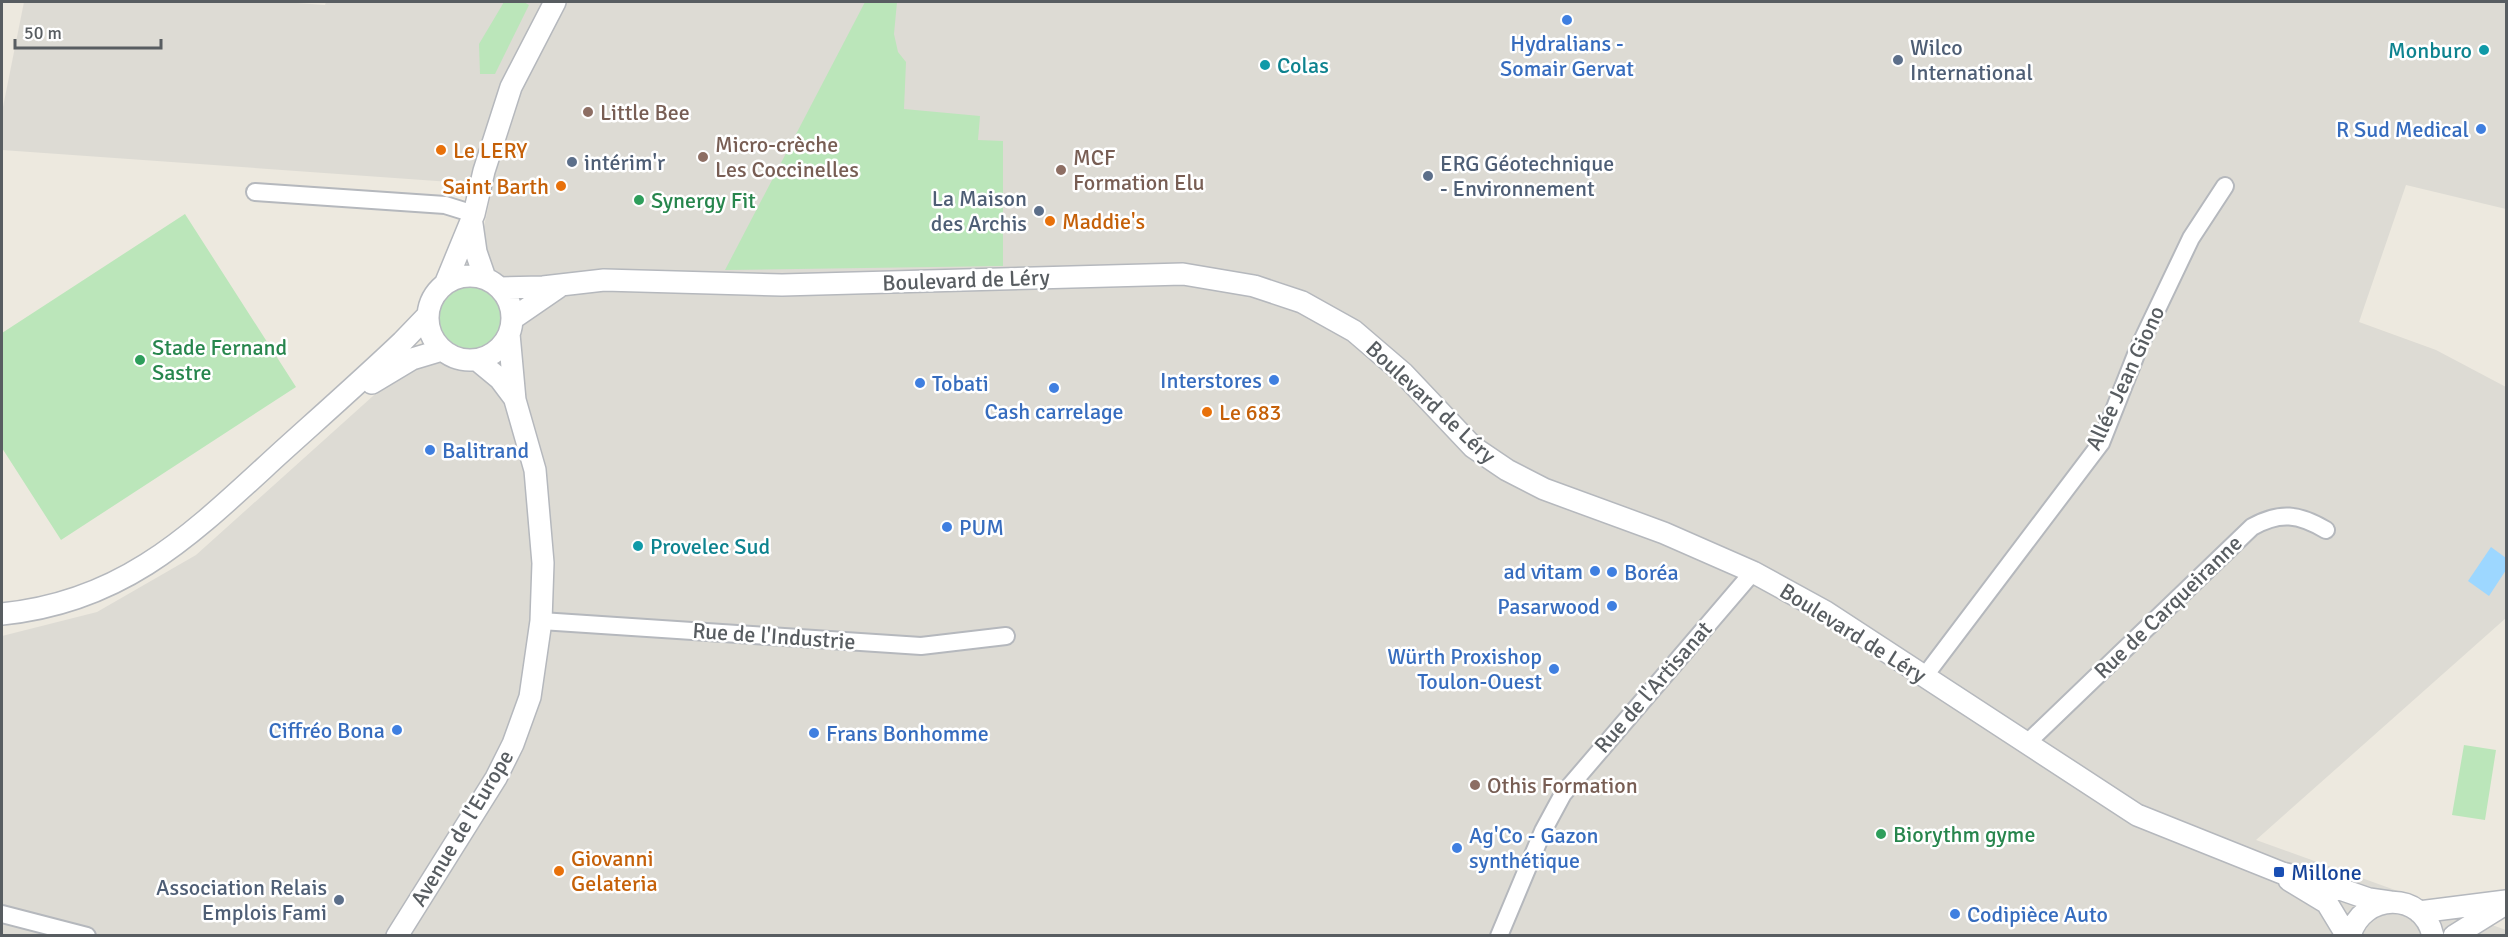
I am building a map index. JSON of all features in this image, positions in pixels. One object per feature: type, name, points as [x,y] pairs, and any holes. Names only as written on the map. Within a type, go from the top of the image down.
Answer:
[{"type":"street","points":[[473,217],[472,237],[493,283],[507,297],[511,327],[496,351],[477,360],[465,360],[452,357],[442,350],[430,334],[428,315],[430,302],[446,282],[473,217],[484,171],[511,87],[555,2]]},
{"type":"street","name":"Allée Jean Giono","points":[[1924,676],[2100,443],[2139,347],[2190,238],[2225,186]]},
{"type":"street","points":[[255,192],[445,205],[473,217]]},
{"type":"street","name":"Boulevard de Léry","points":[[493,283],[518,289],[604,280],[794,285],[1183,273],[1254,286],[1302,302],[1354,331],[1403,373],[1473,447],[1507,470],[1544,489],[1664,533],[1753,572],[1826,612],[2137,815],[2282,873],[2317,880],[2370,899],[2401,903],[2420,912]]},
{"type":"street","points":[[446,282],[465,275],[493,283]]},
{"type":"street","name":"Boulevard de Léry","points":[[511,327],[563,284]]},
{"type":"street","points":[[2,614],[24,612],[80,598],[141,570],[216,512],[335,405],[428,315]]},
{"type":"street","name":"Avenue de l'Europe","points":[[397,936],[496,778],[513,744],[530,697],[541,621],[543,564],[535,470],[515,400],[511,327]]},
{"type":"street","points":[[335,405],[412,359],[442,350]]},
{"type":"street","name":"Avenue de l'Europe","points":[[477,360],[500,379],[515,400]]},
{"type":"street","name":"Rue de Carqueiranne","points":[[2026,744],[2252,527],[2268,517],[2287,515],[2311,521],[2326,530]]},
{"type":"street","name":"Rue de l'Artisanat","points":[[1499,936],[1543,831],[1563,794],[1753,572]]},
{"type":"street","name":"Rue de l'Industrie","points":[[541,621],[921,646],[1006,636]]},
{"type":"street","name":"Boulevard de Léry","points":[[2282,873],[2295,885],[2327,903],[2348,936]]},
{"type":"street","points":[[2348,936],[2358,917],[2367,909],[2390,902]]},
{"type":"street","points":[[2420,912],[2506,903]]},
{"type":"street","points":[[2454,936],[2506,903]]},
{"type":"street","points":[[2420,912],[2427,921],[2433,936]]},
{"type":"street","points":[[2,914],[87,936]]},
{"type":"shaded area","points":[[24,2],[283,2],[325,5],[326,2],[2506,2],[2506,209],[2406,185],[2359,322],[2436,350],[2506,387],[2506,618],[2256,840],[2506,930],[2506,935],[2,936],[2,636],[97,612],[196,555],[413,360],[481,240],[493,185],[2,150],[2,112]]},
{"type":"green space","points":[[504,2],[524,2],[529,5],[495,74],[480,74],[479,44]]},
{"type":"green space","points":[[865,2],[897,2],[894,34],[898,52],[906,62],[904,109],[980,116],[978,140],[1003,141],[1003,266],[725,270]]},
{"type":"green space","name":"Stade Fernand Sastre","points":[[185,214],[296,387],[61,540],[2,448],[2,333]]},
{"type":"green space","points":[[465,275],[478,278],[500,291],[511,308],[500,348],[489,356],[469,361],[452,357],[439,347],[431,332],[428,315],[432,299],[444,284]]},
{"type":"green space","points":[[2464,745],[2496,750],[2485,820],[2452,815]]},
{"type":"water","points":[[2491,547],[2506,558],[2506,570],[2489,596],[2468,581]]},
{"type":"place","name":"Hydralians - Somair Gervat","points":[[1567,20]]},
{"type":"place","name":"Monburo","points":[[2484,50]]},
{"type":"place","name":"Wilco International","points":[[1898,60]]},
{"type":"place","name":"Colas","points":[[1265,65]]},
{"type":"place","name":"Little Bee","points":[[588,112]]},
{"type":"place","name":"R Sud Medical","points":[[2481,129]]},
{"type":"place","name":"Le LERY","points":[[441,150]]},
{"type":"place","name":"Micro-crèche Les Coccinelles","points":[[703,157]]},
{"type":"place","name":"intérim'r","points":[[572,162]]},
{"type":"place","name":"MCF Formation Elu","points":[[1061,170]]},
{"type":"place","name":"ERG Géotechnique - Environnement","points":[[1428,176]]},
{"type":"place","name":"Saint Barth","points":[[561,186]]},
{"type":"place","name":"Synergy Fit","points":[[639,200]]},
{"type":"place","name":"La Maison des Archis","points":[[1039,211]]},
{"type":"place","name":"Maddie's","points":[[1050,221]]},
{"type":"place","name":"Stade Fernand Sastre","points":[[140,360]]},
{"type":"place","name":"Interstores","points":[[1274,380]]},
{"type":"place","name":"Tobati","points":[[920,383]]},
{"type":"place","name":"Cash carrelage","points":[[1054,388]]},
{"type":"place","name":"Le 683","points":[[1207,412]]},
{"type":"place","name":"Balitrand","points":[[430,450]]},
{"type":"place","name":"PUM","points":[[947,527]]},
{"type":"place","name":"Provelec Sud","points":[[638,546]]},
{"type":"place","name":"ad vitam","points":[[1595,571]]},
{"type":"place","name":"Boréa","points":[[1612,572]]},
{"type":"place","name":"Pasarwood","points":[[1612,606]]},
{"type":"place","name":"Würth Proxishop Toulon-Ouest","points":[[1554,669]]},
{"type":"place","name":"Ciffréo Bona","points":[[397,730]]},
{"type":"place","name":"Frans Bonhomme","points":[[814,733]]},
{"type":"place","name":"Othis Formation","points":[[1475,785]]},
{"type":"place","name":"Biorythm gyme","points":[[1881,834]]},
{"type":"place","name":"Ag'Co - Gazon synthétique","points":[[1457,848]]},
{"type":"place","name":"Giovanni Gelateria","points":[[559,871]]},
{"type":"place","name":"Millone","points":[[2279,872]]},
{"type":"place","name":"Association Relais Emplois Fami","points":[[339,900]]},
{"type":"place","name":"Codipièce Auto","points":[[1955,914]]}]
